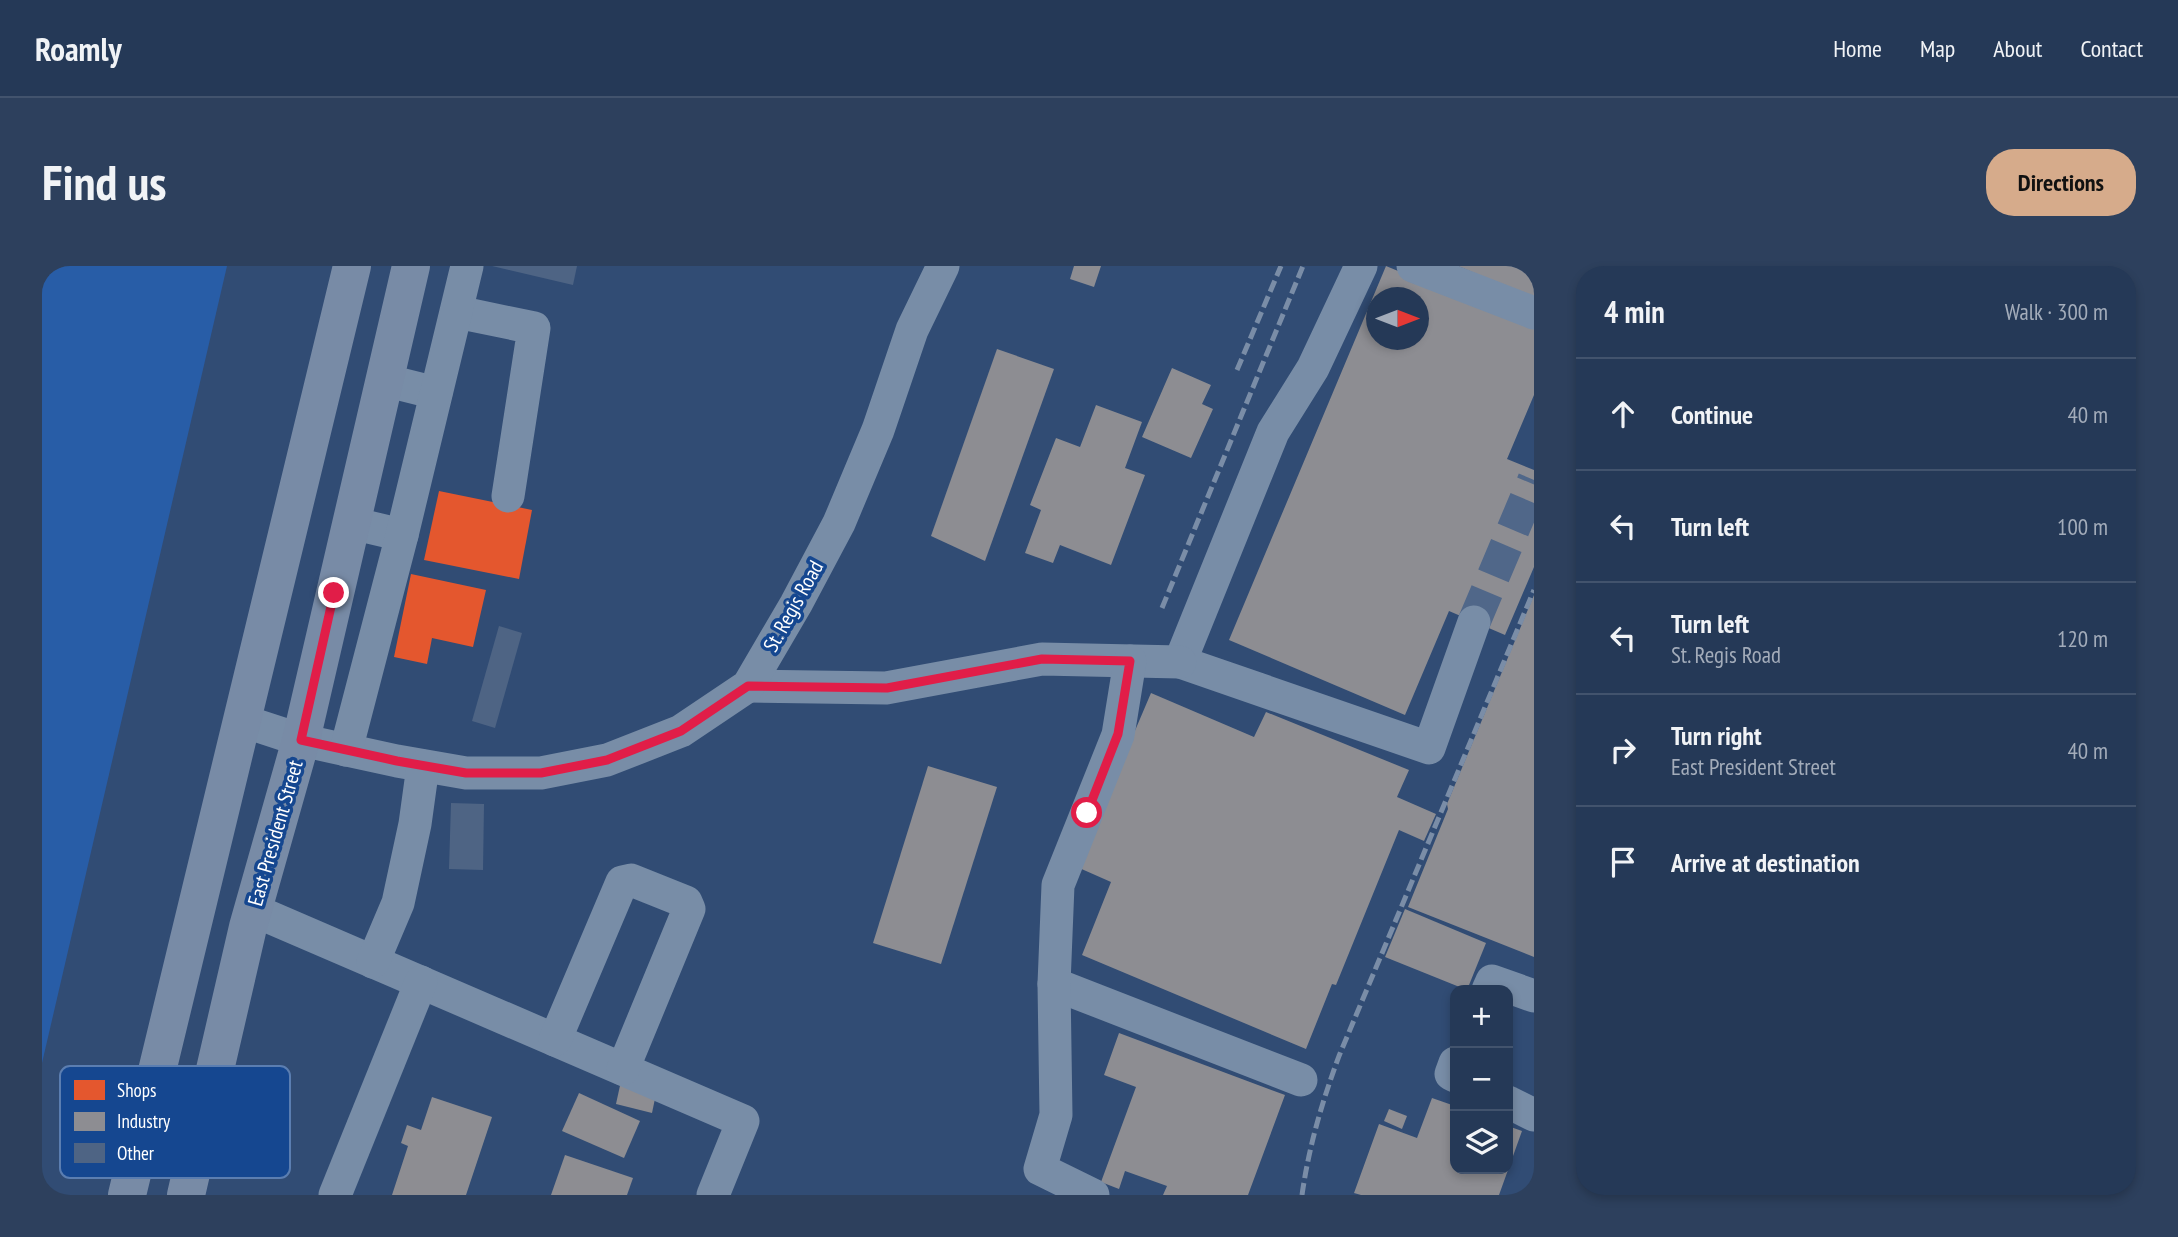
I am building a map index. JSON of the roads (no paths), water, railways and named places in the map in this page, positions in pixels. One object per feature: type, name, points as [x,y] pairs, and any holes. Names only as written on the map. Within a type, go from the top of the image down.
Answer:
[{"type":"main road","points":[[159,1066],[352,266]]},
{"type":"main road","name":"East President Street","points":[[216,1066],[253,910],[301,740],[411,266]]},
{"type":"lane","points":[[346,750],[402,535],[467,266]]},
{"type":"lane","name":"St. Regis Road","points":[[243,720],[301,740],[466,773],[541,773],[607,760],[681,731],[748,686],[796,604],[839,523],[878,430],[912,330],[943,266]]},
{"type":"lane","points":[[1180,662],[1273,432],[1313,369],[1361,266]]},
{"type":"lane","points":[[1413,266],[1534,313]]},
{"type":"lane","points":[[457,312],[534,328],[508,496]]},
{"type":"lane","points":[[384,380],[436,393]]},
{"type":"lane","points":[[351,523],[402,535]]},
{"type":"lane","points":[[334,593],[384,604]]},
{"type":"lane","points":[[748,686],[887,688],[1042,659],[1180,662],[1429,748],[1474,622]]},
{"type":"lane","points":[[1093,1195],[1040,1169],[1056,1115],[1054,984],[1058,885],[1118,734],[1130,661]]},
{"type":"lane","points":[[373,962],[398,903],[415,824],[423,766]]},
{"type":"lane","points":[[555,1040],[622,882],[631,880],[686,902],[690,909],[623,1069]]},
{"type":"lane","points":[[253,910],[743,1121],[713,1195]]},
{"type":"lane","points":[[335,1195],[421,982]]},
{"type":"lane","points":[[1054,984],[1301,1080]]},
{"type":"lane","points":[[1513,988],[1534,996]]},
{"type":"lane","points":[[1513,1104],[1534,1115]]},
{"type":"tunnel","points":[[1474,622],[1534,480]]},
{"type":"railway","points":[[1237,370],[1281,266]]},
{"type":"railway","points":[[1162,608],[1303,266]]},
{"type":"railway","points":[[1302,1195],[1317,1124],[1339,1056],[1534,590]]}]
